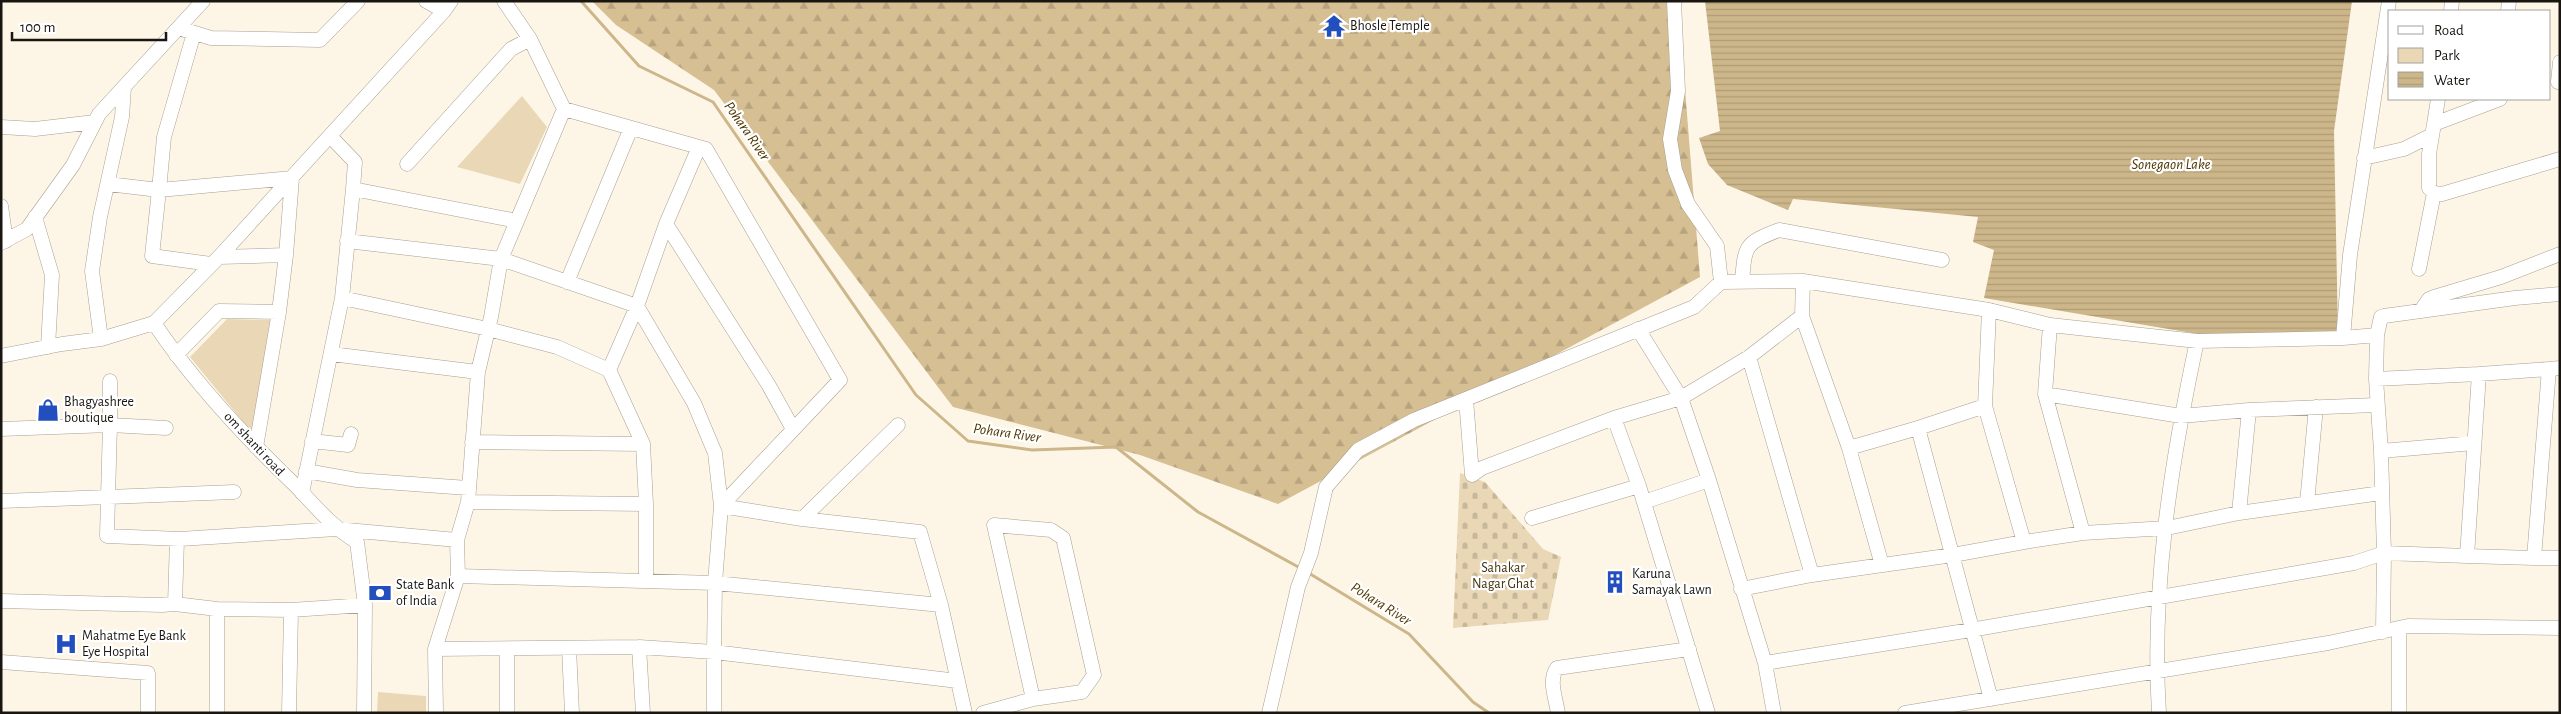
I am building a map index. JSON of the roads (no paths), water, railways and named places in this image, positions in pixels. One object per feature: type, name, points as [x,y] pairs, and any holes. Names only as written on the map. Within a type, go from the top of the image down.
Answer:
[{"type":"street","points":[[1,206],[4,242],[27,229],[73,165],[99,114],[203,1]]},
{"type":"street","points":[[178,28],[211,38],[320,40],[358,1]]},
{"type":"street","points":[[1,356],[101,340],[154,322],[292,178],[448,6],[426,1]]},
{"type":"street","points":[[504,1],[530,39],[564,109],[706,149],[840,380],[721,506]]},
{"type":"street","points":[[1674,1],[1678,91],[1670,138],[1675,170],[1688,204],[1718,246],[1721,282]]},
{"type":"street","points":[[2343,338],[2350,255],[2389,1]]},
{"type":"street","points":[[194,33],[164,137],[152,256],[215,260],[286,255]]},
{"type":"street","points":[[407,164],[511,49],[530,39]]},
{"type":"street","points":[[2556,83],[2560,62]]},
{"type":"street","points":[[101,340],[92,271],[100,217],[122,117],[124,87]]},
{"type":"street","points":[[2438,100],[2429,154],[2429,188],[2434,193],[2442,194],[2560,159]]},
{"type":"street","points":[[2364,158],[2404,149],[2433,129],[2495,100]]},
{"type":"street","points":[[436,713],[434,650],[458,576],[457,540],[468,495],[478,372],[501,259],[564,109]]},
{"type":"street","points":[[1,127],[35,129],[95,122]]},
{"type":"street","points":[[567,282],[631,128]]},
{"type":"street","points":[[302,492],[342,298],[353,189],[355,162],[330,136]]},
{"type":"street","points":[[609,370],[637,306],[666,224],[699,147]]},
{"type":"street","points":[[108,184],[159,190],[292,178]]},
{"type":"street","points":[[256,446],[286,255],[292,178]]},
{"type":"street","points":[[353,189],[517,221]]},
{"type":"street","points":[[2419,269],[2434,193]]},
{"type":"street","points":[[36,217],[52,275],[48,347]]},
{"type":"street","points":[[666,224],[768,384],[793,429]]},
{"type":"street","points":[[1742,281],[1745,252],[1756,239],[1780,230],[1942,260]]},
{"type":"street","points":[[347,241],[501,259],[637,306],[694,403],[715,453],[721,506],[715,583],[714,713]]},
{"type":"street","points":[[2422,309],[2429,299],[2434,297],[2501,277],[2560,254]]},
{"type":"street","points":[[1269,713],[1298,587],[1311,553],[1326,487],[1358,450],[1414,420],[1694,307],[1721,282],[1803,281],[1989,310],[2050,325],[2197,341],[2343,338],[2378,335]]},
{"type":"street","points":[[1803,281],[1802,316],[1849,448],[1882,565]]},
{"type":"street","points":[[2383,632],[2384,553],[2381,451],[2376,405],[2378,335],[2381,317],[2422,309],[2560,294]]},
{"type":"street","points":[[342,298],[488,329],[557,347],[609,370],[643,444],[646,504],[646,580]]},
{"type":"street","points":[[1989,310],[1985,406],[2024,542]]},
{"type":"street","points":[[176,354],[219,311],[278,312]]},
{"type":"street","points":[[1466,399],[1472,475],[1482,468],[1614,418],[1681,398],[1750,357],[1802,316]]},
{"type":"street","name":"om shanti road","points":[[154,322],[176,354],[256,446],[336,529],[357,542],[365,606],[364,713]]},
{"type":"street","points":[[2050,325],[2045,394],[2083,533]]},
{"type":"street","points":[[1638,329],[1681,398],[1709,480],[1765,663],[1774,713]]},
{"type":"street","points":[[2159,713],[2156,672],[2159,596],[2181,416],[2197,341]]},
{"type":"street","points":[[330,354],[478,372]]},
{"type":"street","points":[[1750,357],[1812,575]]},
{"type":"street","points":[[2376,379],[2554,369],[2534,558]]},
{"type":"street","points":[[2467,556],[2480,374]]},
{"type":"street","points":[[110,381],[108,536],[177,539],[336,529],[457,540]]},
{"type":"street","points":[[2045,394],[2181,416],[2249,410],[2376,405]]},
{"type":"street","points":[[1849,448],[1985,406]]},
{"type":"street","points":[[2307,503],[2316,407]]},
{"type":"street","points":[[2239,513],[2249,410]]},
{"type":"street","points":[[1614,418],[1639,486],[1708,713]]},
{"type":"street","points":[[1,429],[110,425],[166,428]]},
{"type":"street","points":[[802,520],[898,425]]},
{"type":"street","points":[[1918,428],[1953,555],[1971,630],[1991,698]]},
{"type":"street","points":[[312,441],[348,445],[351,434]]},
{"type":"street","points":[[472,442],[643,444]]},
{"type":"street","points":[[2381,451],[2474,443]]},
{"type":"street","points":[[306,472],[468,495],[646,504]]},
{"type":"street","points":[[1644,502],[1709,480]]},
{"type":"street","points":[[1532,518],[1639,486]]},
{"type":"street","points":[[1,501],[234,492]]},
{"type":"street","points":[[1741,589],[1812,575],[1953,555],[2083,533],[2167,528],[2239,513],[2381,493]]},
{"type":"street","points":[[721,506],[802,520],[920,532],[941,605],[965,713]]},
{"type":"street","points":[[983,713],[1033,699],[1082,692],[1094,675],[1063,538],[1051,530],[994,525],[1033,699]]},
{"type":"street","points":[[175,604],[177,539]]},
{"type":"street","points":[[1765,663],[1971,630],[2354,562],[2384,553],[2560,558]]},
{"type":"street","points":[[458,576],[715,583],[941,605]]},
{"type":"street","points":[[1,601],[175,604],[217,609],[291,610],[365,606]]},
{"type":"street","points":[[217,609],[217,713]]},
{"type":"street","points":[[289,713],[291,610]]},
{"type":"street","points":[[1905,713],[2328,643],[2399,628],[2429,625],[2560,628]]},
{"type":"street","points":[[2398,713],[2399,628]]},
{"type":"street","points":[[434,650],[639,646],[714,652],[958,682]]},
{"type":"street","points":[[639,646],[643,713]]},
{"type":"street","points":[[569,648],[572,713]]},
{"type":"street","points":[[507,649],[507,713]]},
{"type":"street","points":[[1558,713],[1552,682],[1552,674],[1556,668],[1689,649]]},
{"type":"street","points":[[1,662],[148,674],[148,713]]},
{"type":"water","name":"Sonegaon Lake","points":[[1705,1],[2352,1],[2334,131],[2338,334],[2210,336],[1984,298],[1994,250],[1973,242],[1978,217],[1793,199],[1788,210],[1727,185],[1708,164],[1699,138],[1720,131]]},
{"type":"waterway","name":"Pohara River","points":[[581,1],[639,66],[713,102],[916,395],[968,441],[1032,450],[1116,447],[1198,512],[1302,569]]},
{"type":"waterway","name":"Pohara River","points":[[1307,572],[1409,634],[1473,702],[1489,713]]},
{"type":"place","name":"Bhosle Temple","points":[[1334,26]]},
{"type":"place","name":"Bhagyashree boutique","points":[[48,410]]},
{"type":"place","name":"Karuna Samayak Lawn","points":[[1615,582]]},
{"type":"place","name":"State Bank of India","points":[[380,593]]},
{"type":"place","name":"Mahatme Eye Bank Eye Hospital","points":[[66,644]]},
{"type":"park label","name":"Sahakar Nagar Ghat","points":[[1503,576]]}]
